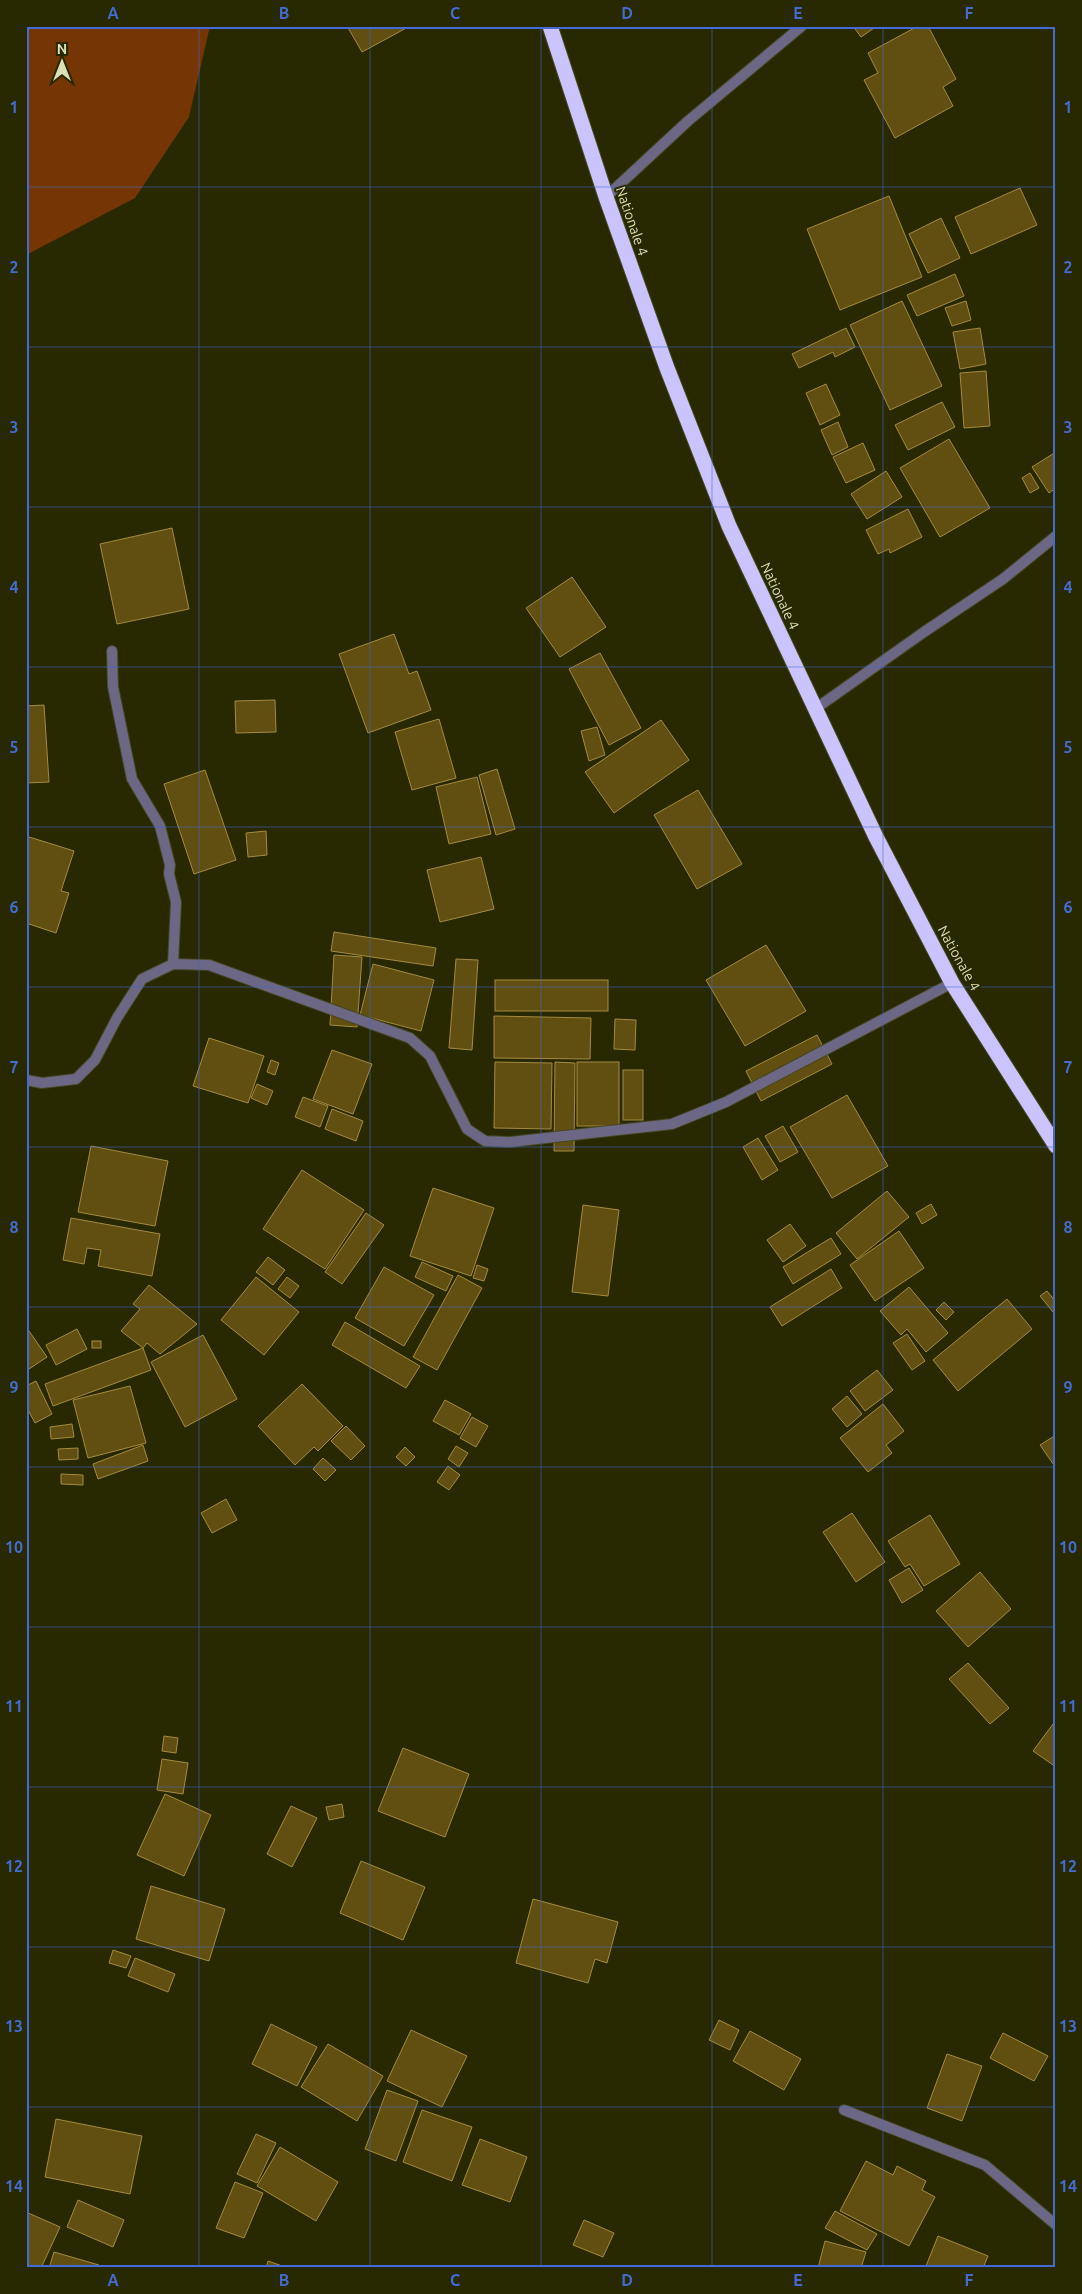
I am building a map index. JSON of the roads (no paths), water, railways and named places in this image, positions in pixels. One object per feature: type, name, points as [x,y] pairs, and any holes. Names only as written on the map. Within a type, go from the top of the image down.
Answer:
[{"type":"highway","name":"Nationale 4","points":[[550,26],[606,197],[667,368],[729,526],[876,837],[952,983],[1053,1137]]},
{"type":"street","points":[[606,197],[688,121],[802,26]]},
{"type":"street","points":[[815,709],[1004,579],[1056,536]]},
{"type":"street","points":[[112,651],[113,687],[132,779],[160,826],[170,865],[169,874],[176,902],[173,964]]},
{"type":"street","points":[[26,1080],[42,1083],[76,1079],[95,1060],[117,1018],[142,979],[173,964],[209,965],[410,1038],[430,1056],[466,1129],[485,1141],[510,1142],[672,1124],[726,1102],[952,983]]},
{"type":"street","points":[[844,2110],[985,2165],[1056,2225]]}]
